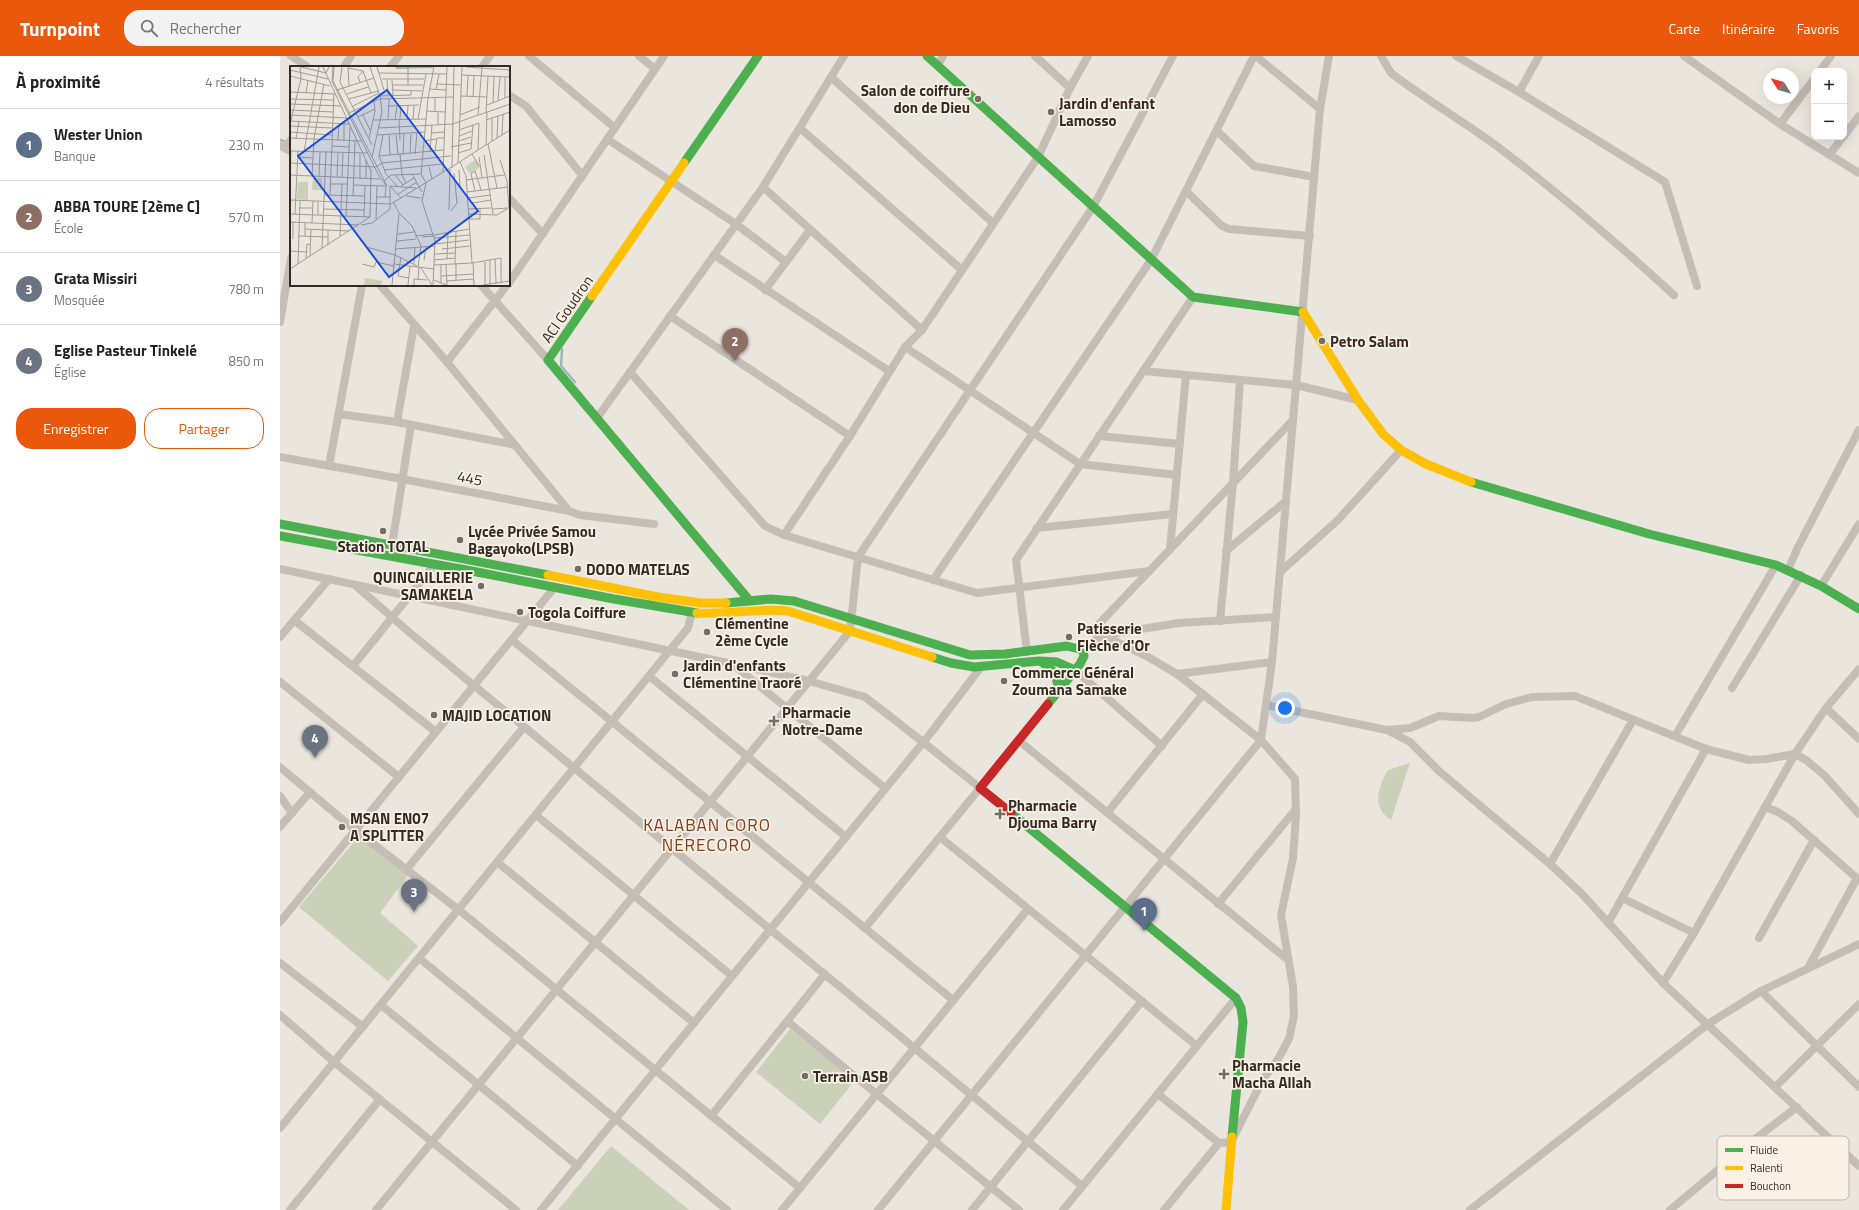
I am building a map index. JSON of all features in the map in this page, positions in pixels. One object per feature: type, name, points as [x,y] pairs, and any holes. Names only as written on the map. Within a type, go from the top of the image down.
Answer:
[{"type":"street","points":[[291,56],[306,66]]},
{"type":"street","points":[[345,66],[352,56]]},
{"type":"street","points":[[391,66],[399,56]]},
{"type":"street","points":[[483,66],[490,56]]},
{"type":"street","points":[[528,56],[615,128]]},
{"type":"street","points":[[639,56],[655,69]]},
{"type":"street","points":[[510,281],[664,56]]},
{"type":"street","name":"ACI Goudron","points":[[748,600],[548,360],[758,56]]},
{"type":"street","points":[[597,418],[763,187],[844,56]]},
{"type":"street","points":[[927,56],[1193,297],[1303,312]]},
{"type":"street","points":[[938,65],[943,56]]},
{"type":"street","points":[[1035,56],[1070,88]]},
{"type":"street","points":[[784,535],[850,436],[905,347],[922,330],[1038,157],[1070,88],[1088,56]]},
{"type":"street","points":[[377,1210],[850,631],[858,557],[1093,207],[1173,56]]},
{"type":"street","points":[[933,580],[1151,260],[1255,56],[1320,108]]},
{"type":"street","points":[[878,1210],[1261,740],[1272,662],[1320,108],[1329,56]]},
{"type":"street","points":[[1381,56],[1390,73],[1497,146],[1613,239],[1674,295]]},
{"type":"street","points":[[1456,56],[1519,92],[1665,182],[1697,286]]},
{"type":"street","points":[[1519,92],[1539,56]]},
{"type":"street","points":[[1822,68],[1831,56]]},
{"type":"street","points":[[1688,57],[1780,124],[1859,173]]},
{"type":"street","points":[[831,77],[993,223]]},
{"type":"street","points":[[1780,124],[1811,82]]},
{"type":"street","points":[[510,97],[526,106],[582,175]]},
{"type":"street","points":[[1847,131],[1859,116]]},
{"type":"street","points":[[800,128],[962,270]]},
{"type":"street","points":[[1217,131],[1254,166],[1314,177]]},
{"type":"street","points":[[607,139],[736,224],[786,262]]},
{"type":"street","points":[[1829,155],[1840,140]]},
{"type":"street","points":[[763,187],[922,330]]},
{"type":"street","points":[[1187,192],[1222,226],[1229,229],[1310,236]]},
{"type":"street","points":[[510,199],[543,234]]},
{"type":"street","points":[[765,290],[810,230]]},
{"type":"street","points":[[714,255],[889,372]]},
{"type":"street","points":[[280,322],[290,264]]},
{"type":"street","points":[[329,466],[362,286]]},
{"type":"street","points":[[381,286],[414,326],[447,362],[569,511]]},
{"type":"street","points":[[482,286],[495,303],[548,360]]},
{"type":"street","points":[[447,362],[495,303],[507,286]]},
{"type":"street","points":[[1027,652],[1016,560],[1193,297]]},
{"type":"street","points":[[1303,312],[1358,400],[1383,434],[1401,450],[1426,464],[1474,484],[1649,534],[1776,565],[1801,575],[1859,610]]},
{"type":"street","points":[[670,316],[850,436]]},
{"type":"street","points":[[397,422],[414,326]]},
{"type":"street","points":[[905,347],[970,392],[1080,464],[1177,476]]},
{"type":"street","points":[[1143,371],[1296,385],[1358,400]]},
{"type":"street","points":[[630,372],[765,526],[784,535],[977,593],[1149,571]]},
{"type":"street","points":[[1170,549],[1186,375]]},
{"type":"street","points":[[1220,621],[1233,483],[1240,380]]},
{"type":"street","points":[[338,414],[397,422],[515,445]]},
{"type":"street","points":[[1101,637],[1098,625],[1293,420]]},
{"type":"street","points":[[392,545],[411,425]]},
{"type":"street","points":[[1099,436],[1180,444]]},
{"type":"street","points":[[1788,570],[1798,547],[1858,436]]},
{"type":"street","points":[[1280,572],[1338,520],[1401,450]]},
{"type":"street","name":"445","points":[[280,457],[569,511],[580,515],[654,524]]},
{"type":"street","points":[[1226,551],[1286,501]]},
{"type":"street","points":[[1037,528],[1173,514]]},
{"type":"street","points":[[280,524],[590,584],[685,600],[724,604],[748,600],[789,600],[970,655],[989,656],[1067,646],[1083,650],[1101,637],[1122,632],[1179,623],[1276,617]]},
{"type":"street","points":[[1821,586],[1859,524]]},
{"type":"street","points":[[282,539],[435,564],[554,588],[692,612],[724,615],[753,611],[788,611],[951,663],[974,667],[1039,661],[1057,662],[1075,670],[1162,746]]},
{"type":"street","points":[[353,666],[393,619],[435,564]]},
{"type":"street","points":[[1675,736],[1776,565]]},
{"type":"street","points":[[280,569],[669,652],[733,664],[809,681],[865,697],[980,788],[1236,998],[1241,1008],[1243,1022],[1226,1210]]},
{"type":"street","points":[[1732,688],[1801,575]]},
{"type":"street","points":[[280,637],[328,579]]},
{"type":"street","points":[[355,585],[393,619],[474,686],[1082,1186]]},
{"type":"street","points":[[280,922],[554,588]]},
{"type":"street","points":[[748,600],[753,611]]},
{"type":"street","points":[[280,1128],[669,652],[688,628],[692,612]]},
{"type":"street","points":[[294,620],[436,732]]},
{"type":"street","points":[[1101,637],[1150,658],[1177,674],[1261,740],[1295,779],[1296,809],[1293,858],[1281,915],[1293,987],[1294,1016],[1289,1039],[1278,1059],[1262,1081],[1231,1142]]},
{"type":"street","points":[[512,640],[953,1000]]},
{"type":"street","points":[[865,928],[1075,670],[1084,656],[1083,650]]},
{"type":"street","points":[[1039,661],[1052,668],[1056,674],[1059,690]]},
{"type":"street","points":[[1177,674],[1272,662]]},
{"type":"street","points":[[733,664],[885,788]]},
{"type":"street","points":[[541,1210],[923,742],[981,667]]},
{"type":"street","points":[[1663,983],[1694,933],[1795,754],[1826,708],[1859,669]]},
{"type":"street","points":[[649,676],[846,837]]},
{"type":"street","points":[[280,682],[399,777]]},
{"type":"street","points":[[1107,813],[1203,694]]},
{"type":"street","points":[[1387,730],[1410,728],[1439,716],[1479,717],[1506,704],[1532,697],[1563,695],[1575,696],[1706,749],[1749,760],[1766,759],[1795,754],[1806,760],[1824,775],[1859,814]]},
{"type":"street","points":[[1266,705],[1387,730],[1410,742],[1440,772],[1550,864],[1582,894],[1663,983],[1827,1136]]},
{"type":"street","points":[[1826,708],[1859,739]]},
{"type":"street","points":[[1550,864],[1633,720]]},
{"type":"street","points":[[406,870],[524,726]]},
{"type":"street","points":[[1018,740],[1288,960]]},
{"type":"street","points":[[1608,923],[1706,749]]},
{"type":"street","points":[[280,767],[355,830],[459,910],[800,1188]]},
{"type":"street","points":[[280,827],[310,792]]},
{"type":"street","points":[[280,796],[292,813]]},
{"type":"street","points":[[1765,807],[1778,812],[1792,821],[1858,879],[1807,969]]},
{"type":"street","points":[[1218,904],[1296,809]]},
{"type":"street","points":[[536,815],[732,976]]},
{"type":"street","points":[[940,837],[1197,1046]]},
{"type":"street","points":[[1759,938],[1814,840]]},
{"type":"street","points":[[497,862],[694,1023]]},
{"type":"street","points":[[1622,898],[1694,933]]},
{"type":"street","points":[[782,1210],[1028,909]]},
{"type":"street","points":[[1470,1210],[1708,1024],[1761,991],[1859,944]]},
{"type":"street","points":[[419,958],[727,1210]]},
{"type":"street","points":[[280,963],[363,1027]]},
{"type":"street","points":[[711,1116],[825,974]]},
{"type":"street","points":[[1761,991],[1859,1087]]},
{"type":"street","points":[[1063,1210],[1236,998]]},
{"type":"street","points":[[972,1210],[1142,1002]]},
{"type":"street","points":[[1775,1087],[1859,1004]]},
{"type":"street","points":[[381,1005],[578,1166]]},
{"type":"street","points":[[281,1018],[516,1210]]},
{"type":"street","points":[[788,1021],[1019,1210]]},
{"type":"street","points":[[1158,1094],[1219,1143],[1231,1142]]},
{"type":"street","points":[[290,1210],[380,1099]]},
{"type":"street","points":[[1759,1136],[1797,1107]]},
{"type":"street","points":[[1164,1210],[1219,1143]]},
{"type":"street","points":[[1849,1156],[1859,1166]]},
{"type":"street","points":[[1670,1210],[1717,1171]]},
{"type":"green space","points":[[1410,763],[1391,820],[1385,815],[1379,803],[1378,796],[1381,783],[1388,770]]},
{"type":"green space","points":[[359,836],[408,875],[380,913],[418,946],[388,981],[299,907]]},
{"type":"green space","name":"Terrain ASB","points":[[790,1029],[855,1080],[820,1124],[756,1072]]},
{"type":"green space","points":[[611,1146],[689,1210],[558,1210]]},
{"type":"waterway","points":[[280,140],[287,142]]},
{"type":"waterway","points":[[562,349],[561,366],[575,382]]},
{"type":"traffic: fast","points":[[684,163],[758,56]]},
{"type":"traffic: fast","points":[[927,56],[1193,297],[1303,312]]},
{"type":"traffic: fast","points":[[592,296],[548,360],[749,600]]},
{"type":"traffic: fast","points":[[1471,482],[1649,534],[1776,565],[1821,586],[1859,609]]},
{"type":"traffic: fast","points":[[280,524],[548,575]]},
{"type":"traffic: fast","points":[[280,536],[614,599],[697,613]]},
{"type":"traffic: fast","points":[[726,603],[771,599],[794,601],[970,655],[1005,654],[1067,646],[1083,650],[1084,656],[1080,664],[1048,704]]},
{"type":"traffic: fast","points":[[932,657],[951,663],[974,667],[1039,661],[1057,662],[1075,670]]},
{"type":"traffic: fast","points":[[1042,662],[1055,673],[1059,690]]},
{"type":"traffic: fast","points":[[1011,813],[1236,998],[1241,1008],[1243,1022],[1232,1137]]},
{"type":"traffic: slow","points":[[592,296],[684,163]]},
{"type":"traffic: slow","points":[[1303,312],[1358,400],[1383,434],[1401,450],[1426,464],[1471,482]]},
{"type":"traffic: slow","points":[[548,575],[658,597],[701,603],[726,603]]},
{"type":"traffic: slow","points":[[697,613],[765,610],[788,611],[932,657]]},
{"type":"traffic: slow","points":[[1226,1210],[1232,1137]]},
{"type":"traffic: jam","points":[[1011,813],[980,788],[1048,704]]},
{"type":"place","name":"Salon de coiffure don de Dieu","points":[[978,99]]},
{"type":"place","name":"Jardin d'enfant Lamosso","points":[[1051,112]]},
{"type":"place","name":"Petro Salam","points":[[1322,341]]},
{"type":"place","name":"ABBA TOURE [2ème C]","points":[[735,361]]},
{"type":"place","name":"Station TOTAL","points":[[383,531]]},
{"type":"place","name":"Lycée Privée Samou Bagayoko(LPSB)","points":[[460,540]]},
{"type":"place","name":"DODO MATELAS","points":[[578,569]]},
{"type":"place","name":"QUINCAILLERIE SAMAKELA","points":[[481,586]]},
{"type":"place","name":"Togola Coiffure","points":[[520,612]]},
{"type":"place","name":"Clémentine 2ème Cycle","points":[[707,632]]},
{"type":"place","name":"Patisserie Flèche d'Or","points":[[1069,637]]},
{"type":"place","name":"Jardin d'enfants Clémentine Traoré","points":[[675,674]]},
{"type":"place","name":"Commerce Général Zoumana Samake","points":[[1004,681]]},
{"type":"place","name":"MAJID LOCATION","points":[[434,715]]},
{"type":"place","name":"Pharmacie Notre-Dame","points":[[774,721]]},
{"type":"place","name":"Eglise Pasteur Tinkelé","points":[[315,758]]},
{"type":"place","name":"Pharmacie Djouma Barry","points":[[1000,814]]},
{"type":"place","name":"MSAN EN07 A SPLITTER","points":[[342,827]]},
{"type":"place","name":"Grata Missiri","points":[[414,912]]},
{"type":"place","name":"Wester Union","points":[[1144,931]]},
{"type":"place","name":"Pharmacie Macha Allah","points":[[1224,1074]]},
{"type":"place","name":"Terrain ASB","points":[[805,1076]]},
{"type":"district","name":"KALABAN CORO NÉRECORO","points":[[707,835]]}]
